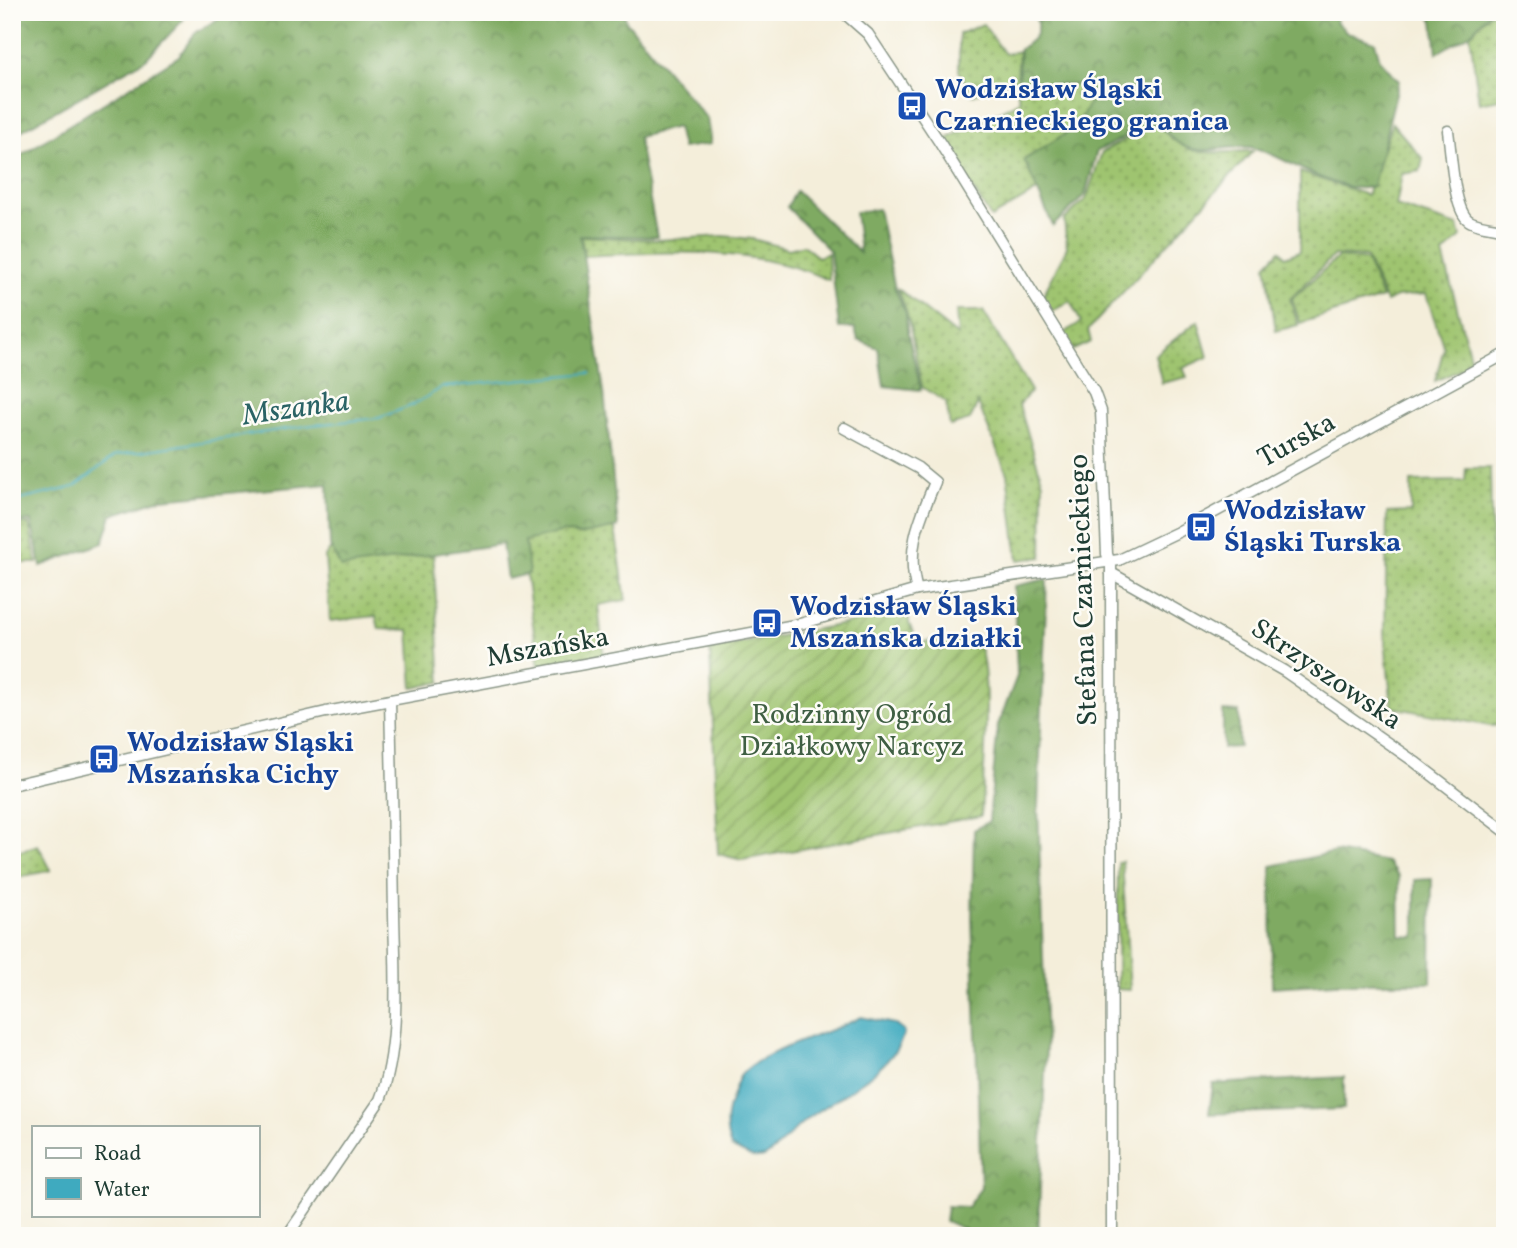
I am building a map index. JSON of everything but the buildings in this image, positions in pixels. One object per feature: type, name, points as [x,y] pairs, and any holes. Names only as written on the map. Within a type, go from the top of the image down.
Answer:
[{"type":"street","name":"Stefana Czarnieckiego","points":[[846,15],[875,44],[940,143],[1094,392],[1102,429],[1110,568],[1112,1236]]},
{"type":"street","points":[[1448,131],[1457,194],[1464,215],[1471,221],[1505,230]]},
{"type":"street","name":"Turska","points":[[1093,565],[1110,568],[1505,354]]},
{"type":"street","points":[[844,428],[918,468],[935,482],[916,528],[911,554],[917,590]]},
{"type":"street","name":"Mszańska","points":[[12,785],[390,700],[800,624],[917,590],[1093,565]]},
{"type":"street","name":"Skrzyszowska","points":[[1110,568],[1284,671],[1415,762],[1505,831]]},
{"type":"street","points":[[287,1236],[380,1100],[385,1087],[394,995],[390,700]]},
{"type":"green space","points":[[12,12],[184,12],[183,20],[146,59],[12,136]]},
{"type":"green space","points":[[229,12],[624,12],[626,21],[707,119],[711,144],[682,148],[677,127],[638,137],[657,237],[580,235],[604,392],[618,527],[580,535],[564,532],[525,541],[529,574],[507,579],[502,544],[341,568],[330,546],[328,484],[161,499],[112,515],[103,543],[41,566],[31,521],[12,523],[12,157],[18,157],[179,56],[195,33]]},
{"type":"green space","points":[[1035,12],[1338,12],[1336,22],[1348,33],[1375,42],[1380,60],[1399,81],[1373,186],[1347,187],[1250,147],[1205,150],[1188,148],[1174,140],[1156,121],[1097,151],[1085,195],[1053,226],[1024,160],[1077,126],[1094,94],[1077,85],[1018,82],[1020,49],[1034,38],[1037,30]]},
{"type":"green space","points":[[1426,12],[1490,12],[1470,34],[1437,53],[1433,21]]},
{"type":"green space","points":[[1490,12],[1505,12],[1505,98],[1479,103],[1470,34]]},
{"type":"green space","points":[[983,24],[1005,54],[1019,51],[1017,77],[1076,80],[1100,95],[1047,185],[991,218],[943,141],[1020,101],[1014,80],[972,95],[959,71],[959,34]]},
{"type":"green space","points":[[1156,123],[1179,144],[1189,149],[1211,153],[1253,151],[1088,330],[1091,342],[1073,350],[1062,334],[1081,322],[1070,301],[1051,312],[1042,298],[1067,247],[1064,220],[1086,199],[1102,152]]},
{"type":"green space","points":[[1392,123],[1423,159],[1420,171],[1402,174],[1396,206],[1458,226],[1461,237],[1443,254],[1472,365],[1435,381],[1444,348],[1426,294],[1397,297],[1386,302],[1366,257],[1334,255],[1290,299],[1298,325],[1276,331],[1266,265],[1280,250],[1285,257],[1300,251],[1300,172],[1367,195]]},
{"type":"green space","points":[[796,191],[860,253],[855,212],[878,209],[895,289],[906,313],[907,330],[921,390],[884,386],[878,348],[858,340],[855,328],[839,328],[830,251],[787,207]]},
{"type":"green space","points":[[581,236],[658,240],[723,236],[753,239],[789,249],[803,245],[818,257],[828,253],[829,280],[769,261],[739,256],[647,253],[584,256]]},
{"type":"green space","points":[[1338,257],[1366,260],[1382,298],[1300,323],[1292,299]]},
{"type":"green space","points":[[897,288],[958,336],[956,311],[983,311],[1031,391],[1019,405],[1043,483],[1042,557],[1018,560],[1007,474],[978,403],[970,420],[950,426],[946,402],[922,387],[909,324]]},
{"type":"green space","points":[[1198,321],[1208,357],[1183,368],[1187,377],[1162,383],[1155,355]]},
{"type":"green space","points":[[1466,468],[1490,468],[1493,591],[1505,593],[1505,725],[1490,726],[1392,707],[1385,640],[1387,513],[1411,512],[1411,482],[1465,481]]},
{"type":"green space","points":[[614,523],[626,600],[598,605],[604,658],[539,667],[521,539]]},
{"type":"green space","points":[[29,524],[37,563],[12,563],[12,525]]},
{"type":"green space","points":[[333,545],[433,550],[441,682],[413,688],[409,630],[379,629],[376,616],[330,621],[325,557]]},
{"type":"green space","points":[[1047,579],[1038,806],[1046,1048],[1038,1236],[969,1236],[966,1230],[945,1221],[947,1206],[967,1207],[981,1188],[972,918],[974,830],[989,821],[998,725],[1017,676],[1014,586]]},
{"type":"green space","name":"Rodzinny Ogród Działkowy Narcyz","points":[[909,612],[909,624],[916,638],[924,642],[975,638],[981,651],[986,723],[981,816],[742,860],[718,854],[710,649]]},
{"type":"green space","points":[[1223,711],[1239,712],[1239,747],[1223,748]]},
{"type":"green space","points":[[38,845],[51,870],[12,879],[12,854]]},
{"type":"green space","points":[[1336,852],[1387,862],[1399,876],[1400,936],[1415,937],[1415,880],[1432,879],[1431,983],[1335,983],[1272,987],[1271,866]]},
{"type":"green space","points":[[1122,861],[1130,990],[1117,989],[1118,862]]},
{"type":"green space","points":[[1344,1077],[1344,1109],[1209,1114],[1213,1084]]},
{"type":"water","points":[[861,1017],[894,1024],[904,1032],[898,1046],[875,1072],[802,1123],[766,1156],[753,1157],[731,1147],[727,1118],[741,1075],[751,1066],[780,1050]]},
{"type":"waterway","name":"Mszanka","points":[[12,502],[74,487],[116,455],[312,425],[379,418],[413,405],[443,387],[590,373]]},
{"type":"place","name":"Wodzisław Śląski Czarnieckiego granica","points":[[912,106]]},
{"type":"place","name":"Wodzisław Śląski Turska","points":[[1201,527]]},
{"type":"place","name":"Wodzisław Śląski Mszańska działki","points":[[767,623]]},
{"type":"place","name":"Wodzisław Śląski Mszańska Cichy","points":[[104,759]]}]
